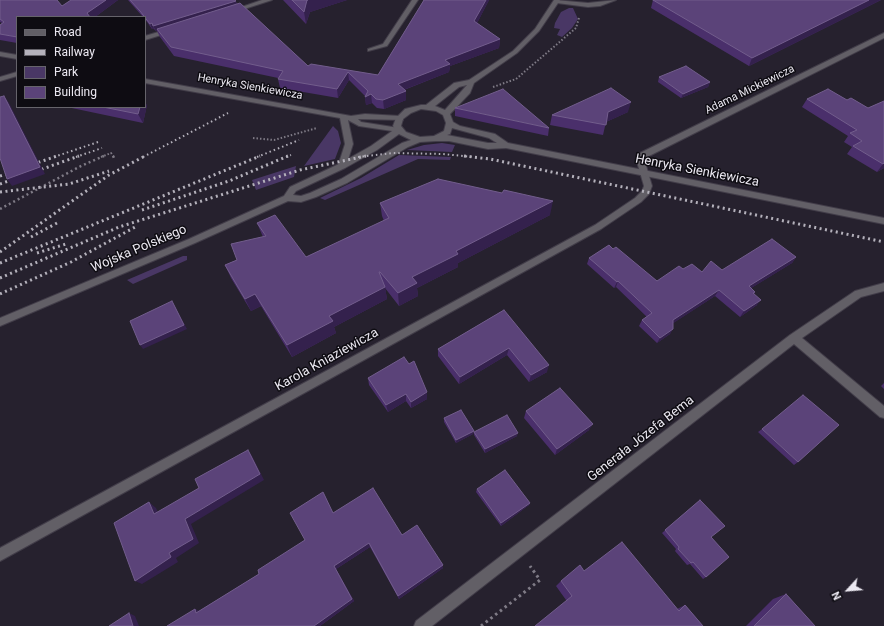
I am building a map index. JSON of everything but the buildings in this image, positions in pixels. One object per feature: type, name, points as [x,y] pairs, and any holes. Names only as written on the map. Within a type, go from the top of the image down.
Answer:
[{"type":"street","points":[[226,13],[269,0]]},
{"type":"street","points":[[370,50],[385,44],[415,0]]},
{"type":"street","points":[[429,107],[457,85],[470,82],[498,65],[530,38],[557,1],[583,5],[600,4],[613,0]]},
{"type":"street","points":[[146,38],[182,27]]},
{"type":"street","name":"Adama Mickiewicza","points":[[643,173],[641,159],[648,152],[884,35]]},
{"type":"street","points":[[0,54],[16,57]]},
{"type":"street","points":[[0,79],[16,74]]},
{"type":"street","name":"Henryka Sienkiewicza","points":[[146,81],[347,117],[365,116],[400,118]]},
{"type":"street","points":[[446,114],[470,87],[470,82]]},
{"type":"street","points":[[429,107],[438,109],[446,114],[450,123],[447,132],[436,138],[419,140],[407,137],[399,130],[397,126],[403,114],[414,109],[429,107]]},
{"type":"street","points":[[342,166],[349,144],[347,117]]},
{"type":"street","name":"Henryka Sienkiewicza","points":[[347,117],[359,124],[399,130]]},
{"type":"street","name":"Henryka Sienkiewicza","points":[[450,123],[457,128],[492,136],[506,145]]},
{"type":"street","name":"Wojska Polskiego","points":[[286,198],[292,189],[342,166],[374,148],[399,130]]},
{"type":"street","name":"Henryka Sienkiewicza","points":[[436,138],[449,138],[488,146],[506,145],[884,221]]},
{"type":"street","name":"Wojska Polskiego","points":[[0,322],[192,241],[286,198],[301,199],[313,195],[344,181],[405,145],[419,140]]},
{"type":"street","name":"Karola Kniaziewicza","points":[[0,555],[598,227],[643,197],[648,186],[643,173]]},
{"type":"street","name":"Generała Józefa Bema","points":[[421,626],[794,338],[858,294],[884,287]]},
{"type":"street","points":[[794,338],[884,413]]},
{"type":"path","points":[[516,79],[576,28],[583,5]]},
{"type":"path","points":[[253,138],[274,140],[319,127]]},
{"type":"path","points":[[0,210],[81,166],[105,155],[111,153],[114,158]]},
{"type":"path","points":[[481,626],[540,580],[519,551]]},
{"type":"green space","points":[[569,8],[573,8],[578,19],[572,28],[562,37],[557,35],[560,29],[554,28],[555,23],[561,12]]},
{"type":"green space","points":[[333,126],[338,131],[341,143],[335,159],[304,166]]},
{"type":"green space","points":[[442,143],[455,145],[452,152],[407,150],[424,145]]},
{"type":"green space","points":[[399,155],[451,157],[450,160],[418,159],[325,200],[320,198],[361,178]]},
{"type":"green space","points":[[296,166],[294,177],[256,190],[252,180]]},
{"type":"green space","points":[[183,256],[187,256],[187,260],[133,284],[127,280]]},
{"type":"railway","points":[[143,157],[228,113]]},
{"type":"railway","points":[[257,157],[299,140]]},
{"type":"railway","points":[[54,157],[98,142]]},
{"type":"railway","points":[[76,157],[102,148]]},
{"type":"railway","points":[[365,156],[393,153],[443,154],[470,157]]},
{"type":"railway","points":[[286,157],[291,155]]},
{"type":"railway","points":[[28,166],[57,156]]},
{"type":"railway","points":[[0,184],[79,156]]},
{"type":"railway","points":[[0,252],[109,175],[145,156]]},
{"type":"railway","points":[[0,263],[260,156]]},
{"type":"railway","points":[[142,210],[229,181],[288,156]]},
{"type":"railway","points":[[0,278],[119,227],[300,170],[365,156]]},
{"type":"railway","points":[[358,157],[365,156]]},
{"type":"railway","points":[[464,156],[470,157]]},
{"type":"railway","points":[[470,157],[490,159],[884,242]]},
{"type":"railway","points":[[0,176],[15,171]]},
{"type":"railway","points":[[0,192],[69,184],[109,171]]},
{"type":"railway","points":[[31,237],[57,223]]},
{"type":"railway","points":[[0,294],[71,262],[137,226]]},
{"type":"railway","points":[[37,253],[66,244]]}]
